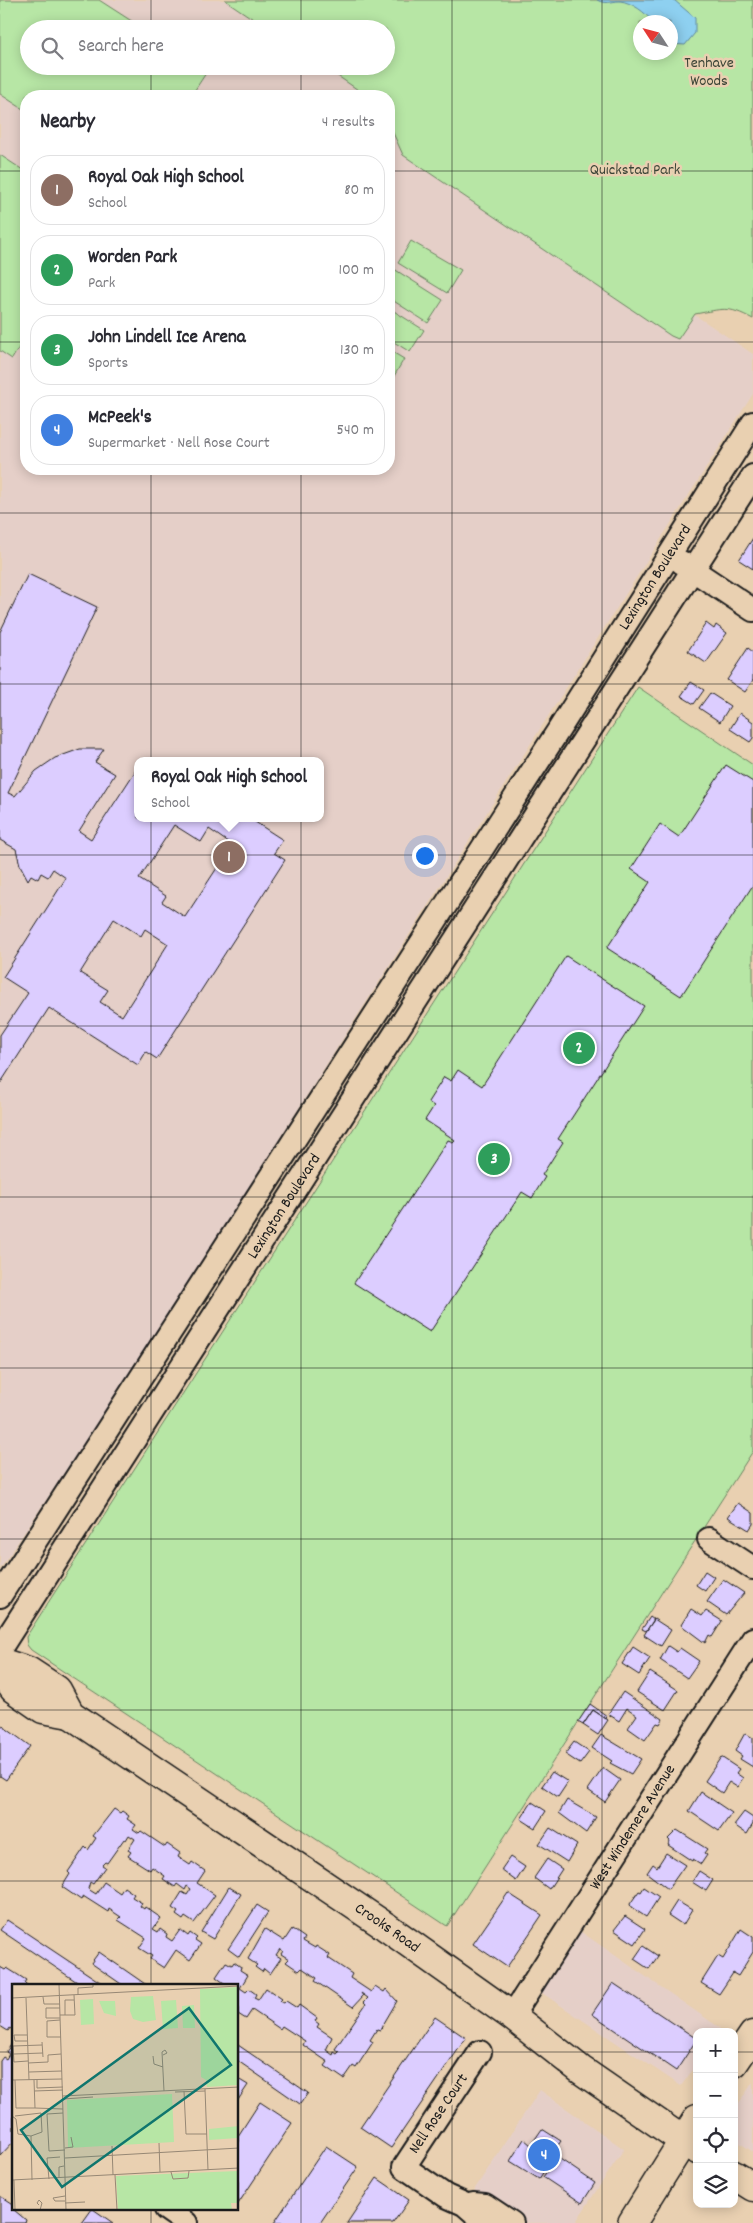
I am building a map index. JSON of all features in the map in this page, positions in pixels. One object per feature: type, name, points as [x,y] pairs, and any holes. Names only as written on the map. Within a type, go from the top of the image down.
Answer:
[{"type":"main road","name":"Crooks Road","points":[[0,1662],[28,1671],[57,1690],[70,1714]]},
{"type":"main road","name":"Crooks Road","points":[[0,1670],[14,1690],[43,1709],[70,1714],[386,1926],[512,2016],[588,2076],[692,2136]]},
{"type":"main road","points":[[738,2057],[753,2035]]},
{"type":"main road","points":[[632,2223],[692,2136]]},
{"type":"main road","points":[[738,2178],[753,2187]]},
{"type":"street","name":"Lexington Boulevard","points":[[0,1596],[558,731],[753,423]]},
{"type":"street","name":"Lexington Boulevard","points":[[0,1650],[753,476]]},
{"type":"street","points":[[669,553],[753,610]]},
{"type":"street","points":[[558,731],[581,746]]},
{"type":"street","points":[[476,858],[499,872]]},
{"type":"street","points":[[383,1001],[406,1016]]},
{"type":"street","points":[[331,1082],[354,1097]]},
{"type":"street","points":[[191,1299],[214,1314]]},
{"type":"street","points":[[104,1436],[109,1440],[120,1462]]},
{"type":"street","points":[[709,1539],[753,1568]]},
{"type":"street","points":[[16,1572],[27,1580],[41,1586]]},
{"type":"street","name":"West Windemere Avenue","points":[[512,2016],[753,1639]]},
{"type":"street","name":"Nell Rose Court","points":[[480,2052],[404,2167],[446,2196],[464,2204],[486,2223]]},
{"type":"street","name":"Nell Rose Court","points":[[464,2204],[485,2205],[512,2223]]},
{"type":"street","points":[[167,2210],[186,2223]]},
{"type":"shaded area","points":[[0,0],[227,0],[257,20],[20,20],[20,75],[339,75],[361,90],[20,90],[20,475],[395,475],[395,113],[753,354],[753,394],[114,1399],[0,1569]]},
{"type":"shaded area","points":[[577,1929],[720,2028],[693,2028],[693,2070],[681,2086],[539,1991]]},
{"type":"shaded area","points":[[753,2082],[753,2152],[738,2142],[738,2105]]},
{"type":"shaded area","points":[[540,2090],[624,2149],[575,2223],[523,2223],[474,2190]]},
{"type":"green space","points":[[0,0],[99,0],[130,20],[20,20],[20,75],[205,75],[195,90],[20,90],[20,107],[0,94]]},
{"type":"green space","name":"Quickstad Park","points":[[225,0],[753,0],[753,319],[725,309],[695,314],[678,339],[671,336],[403,155],[395,137],[395,90],[358,90],[336,75],[395,75],[395,20],[255,20]]},
{"type":"green space","points":[[0,155],[20,168],[20,346],[12,359],[0,351]]},
{"type":"green space","points":[[411,241],[461,270],[447,293],[398,263]]},
{"type":"green space","points":[[395,270],[443,300],[428,323],[395,302]]},
{"type":"green space","points":[[395,312],[424,330],[410,352],[395,343]]},
{"type":"green space","points":[[395,354],[404,359],[395,374]]},
{"type":"green space","points":[[638,687],[753,765],[753,1451],[447,1926],[31,1650],[27,1645],[26,1637]]},
{"type":"water","points":[[597,0],[674,0],[695,18],[695,33],[685,45],[678,44],[678,15],[646,15],[629,3],[620,1],[606,3]]},
{"type":"building","points":[[753,538],[753,569],[739,560]]},
{"type":"building","points":[[28,574],[97,607],[8,793],[15,796],[36,771],[55,758],[80,749],[104,749],[95,762],[115,774],[79,831],[91,839],[134,773],[134,822],[255,822],[283,840],[274,853],[285,860],[157,1059],[146,1052],[138,1065],[49,1008],[0,1084],[0,1035],[28,993],[3,977],[66,878],[53,869],[48,877],[41,873],[38,879],[31,875],[28,880],[20,865],[16,849],[0,840],[0,632]],"holes":[[[174,825],[201,842],[209,829],[232,845],[185,917],[162,902],[166,896],[139,879]],[[114,919],[141,936],[145,929],[168,944],[122,1016],[100,1002],[108,990],[80,973]]]},
{"type":"building","points":[[706,623],[714,629],[716,625],[727,633],[706,663],[688,651]]},
{"type":"building","points":[[748,648],[753,652],[753,680],[745,692],[727,680]]},
{"type":"building","points":[[691,682],[704,690],[694,704],[681,696]]},
{"type":"building","points":[[710,693],[730,706],[720,722],[699,708]]},
{"type":"building","points":[[740,713],[753,722],[753,738],[750,742],[730,729]]},
{"type":"building","points":[[726,765],[753,782],[753,885],[681,996],[607,948],[650,882],[631,869],[660,824],[679,837]]},
{"type":"building","points":[[566,956],[644,1006],[558,1139],[563,1142],[542,1175],[545,1177],[532,1198],[522,1192],[430,1332],[354,1283],[448,1140],[453,1142],[455,1140],[425,1120],[434,1106],[428,1102],[444,1077],[451,1081],[458,1070],[482,1086]]},
{"type":"building","points":[[738,1503],[753,1513],[753,1524],[749,1530],[728,1517]]},
{"type":"building","points":[[705,1571],[714,1577],[705,1591],[696,1585]]},
{"type":"building","points":[[723,1579],[744,1593],[726,1615],[707,1602]]},
{"type":"building","points":[[691,1609],[702,1616],[706,1611],[722,1621],[712,1637],[709,1635],[705,1643],[681,1625]]},
{"type":"building","points":[[650,1617],[654,1620],[646,1631],[642,1629]]},
{"type":"building","points":[[654,1619],[671,1630],[661,1646],[644,1635]]},
{"type":"building","points":[[668,1646],[677,1652],[680,1648],[699,1661],[687,1678],[660,1660]]},
{"type":"building","points":[[633,1647],[650,1658],[639,1675],[622,1664]]},
{"type":"building","points":[[650,1672],[678,1690],[665,1710],[637,1692]]},
{"type":"building","points":[[623,1692],[663,1719],[660,1724],[657,1723],[645,1740],[628,1728],[637,1715],[627,1708],[619,1721],[608,1714]]},
{"type":"building","points":[[590,1704],[607,1716],[606,1719],[593,1710],[583,1725],[578,1722]]},
{"type":"building","points":[[593,1710],[608,1720],[598,1735],[583,1725]]},
{"type":"building","points":[[0,1724],[30,1746],[6,1780],[0,1776]]},
{"type":"building","points":[[745,1733],[753,1738],[753,1767],[740,1759],[742,1756],[735,1751]]},
{"type":"building","points":[[601,1735],[641,1759],[631,1774],[610,1763],[612,1761],[592,1748]]},
{"type":"building","points":[[574,1742],[589,1752],[580,1764],[565,1754]]},
{"type":"building","points":[[721,1757],[739,1769],[736,1773],[743,1778],[737,1787],[729,1782],[722,1793],[705,1781]]},
{"type":"building","points":[[603,1768],[620,1780],[605,1802],[588,1790]]},
{"type":"building","points":[[552,1772],[568,1782],[558,1797],[542,1786]]},
{"type":"building","points":[[701,1792],[732,1813],[719,1831],[689,1811]]},
{"type":"building","points":[[567,1800],[596,1817],[586,1833],[559,1813]]},
{"type":"building","points":[[532,1802],[546,1811],[535,1828],[521,1819]]},
{"type":"building","points":[[114,1809],[120,1813],[122,1811],[129,1816],[127,1819],[136,1825],[133,1829],[139,1833],[141,1831],[165,1847],[167,1844],[180,1853],[178,1857],[190,1865],[192,1862],[205,1871],[197,1883],[215,1895],[194,1923],[185,1917],[183,1920],[176,1915],[178,1912],[172,1908],[182,1892],[187,1895],[191,1889],[187,1886],[185,1890],[177,1884],[175,1887],[163,1879],[165,1876],[152,1867],[150,1870],[128,1856],[131,1852],[128,1850],[135,1839],[129,1835],[107,1863],[105,1862],[102,1865],[105,1867],[93,1884],[90,1882],[88,1889],[96,1894],[104,1882],[120,1893],[124,1887],[134,1894],[132,1897],[142,1903],[140,1906],[144,1909],[145,1907],[161,1918],[153,1929],[158,1932],[160,1929],[172,1941],[180,1930],[188,1936],[190,1933],[197,1938],[195,1940],[201,1944],[190,1960],[176,1950],[164,1968],[150,1959],[152,1956],[139,1948],[146,1938],[118,1920],[121,1917],[109,1909],[108,1912],[83,1896],[81,1900],[62,1887],[70,1874],[68,1872],[85,1847],[88,1850],[96,1838],[93,1836]]},
{"type":"building","points":[[744,1812],[753,1818],[753,1824],[747,1834],[734,1825]]},
{"type":"building","points":[[550,1828],[577,1845],[567,1862],[539,1844]]},
{"type":"building","points":[[677,1830],[707,1849],[704,1853],[707,1855],[701,1864],[693,1859],[692,1861],[668,1845],[670,1841],[668,1839]]},
{"type":"building","points":[[666,1853],[685,1865],[668,1889],[647,1873],[653,1864],[657,1867]]},
{"type":"building","points":[[510,1857],[525,1867],[516,1881],[501,1870]]},
{"type":"building","points":[[547,1859],[562,1869],[549,1889],[534,1878]]},
{"type":"building","points":[[699,1871],[713,1880],[706,1891],[692,1882]]},
{"type":"building","points":[[229,1887],[241,1894],[213,1939],[201,1932]]},
{"type":"building","points":[[644,1887],[659,1897],[646,1917],[631,1907],[630,1904]]},
{"type":"building","points":[[508,1893],[542,1915],[507,1967],[473,1944]]},
{"type":"building","points":[[677,1901],[692,1910],[683,1925],[668,1915]]},
{"type":"building","points":[[257,1905],[268,1912],[239,1957],[228,1949]]},
{"type":"building","points":[[625,1916],[645,1929],[635,1944],[614,1930]]},
{"type":"building","points":[[7,1920],[103,1984],[80,1984],[0,1930]]},
{"type":"building","points":[[265,1929],[284,1941],[292,1929],[305,1938],[303,1941],[315,1948],[316,1946],[330,1955],[328,1958],[352,1974],[350,1978],[371,1992],[375,1986],[384,1992],[386,1989],[397,2001],[380,2030],[377,2029],[370,2040],[373,2042],[356,2068],[353,2066],[344,2079],[325,2066],[328,2062],[303,2045],[305,2041],[282,2026],[280,2029],[252,2010],[246,2019],[239,2015],[239,1984],[225,1984],[216,1977],[226,1962],[232,1965],[234,1962],[241,1967],[240,1970],[248,1975],[240,1988],[246,1992],[249,1989],[256,1994],[254,1998],[258,2000],[266,1988],[282,1999],[280,2001],[284,2003],[286,2001],[297,2008],[299,2005],[317,2018],[315,2021],[319,2024],[317,2027],[332,2037],[326,2050],[333,2055],[334,2052],[337,2054],[339,2052],[335,2049],[366,2004],[364,2002],[368,1998],[361,1993],[363,1996],[353,2007],[315,1981],[317,1978],[302,1968],[299,1971],[286,1962],[289,1959],[281,1954],[283,1951],[280,1949],[276,1955],[281,1958],[270,1974],[264,1969],[262,1972],[255,1967],[257,1965],[248,1959]]},
{"type":"building","points":[[741,1929],[753,1937],[753,1952],[738,1976],[733,1973],[719,1994],[701,1983],[718,1956],[723,1959]]},
{"type":"building","points":[[643,1946],[658,1956],[649,1969],[634,1959]]},
{"type":"building","points":[[99,1952],[145,1984],[121,1984],[91,1963]]},
{"type":"building","points":[[0,1967],[5,1970],[7,1968],[26,1980],[25,1984],[12,1984],[12,2030],[10,2028],[8,2031],[0,2026]]},
{"type":"building","points":[[613,1983],[693,2036],[693,2045],[676,2071],[592,2014]]},
{"type":"building","points":[[435,2017],[466,2038],[391,2148],[360,2127]]},
{"type":"building","points":[[12,2043],[12,2143],[0,2156],[0,2061],[3,2057],[6,2059],[9,2054],[6,2052]]},
{"type":"building","points":[[239,2046],[308,2093],[300,2104],[239,2062]]},
{"type":"building","points":[[239,2080],[248,2085],[239,2098]]},
{"type":"building","points":[[260,2102],[292,2123],[239,2202],[239,2134]]},
{"type":"building","points":[[542,2129],[561,2141],[539,2179],[510,2161],[524,2139],[531,2145]]},
{"type":"building","points":[[326,2146],[358,2167],[320,2223],[274,2223]]},
{"type":"building","points":[[557,2157],[595,2183],[582,2203],[543,2177]]},
{"type":"building","points":[[377,2178],[409,2200],[393,2223],[347,2223]]},
{"type":"building","points":[[0,2196],[12,2204],[12,2210],[26,2220],[25,2223],[0,2223]]},
{"type":"building","points":[[91,2210],[94,2210],[113,2223],[82,2223]]},
{"type":"place","name":"Royal Oak High School","points":[[229,857]]},
{"type":"place","name":"Worden Park","points":[[579,1048]]},
{"type":"place","name":"John Lindell Ice Arena","points":[[494,1159]]},
{"type":"place","name":"McPeek's","points":[[544,2155]]},
{"type":"park label","name":"Tenhave Woods","points":[[709,72]]}]
